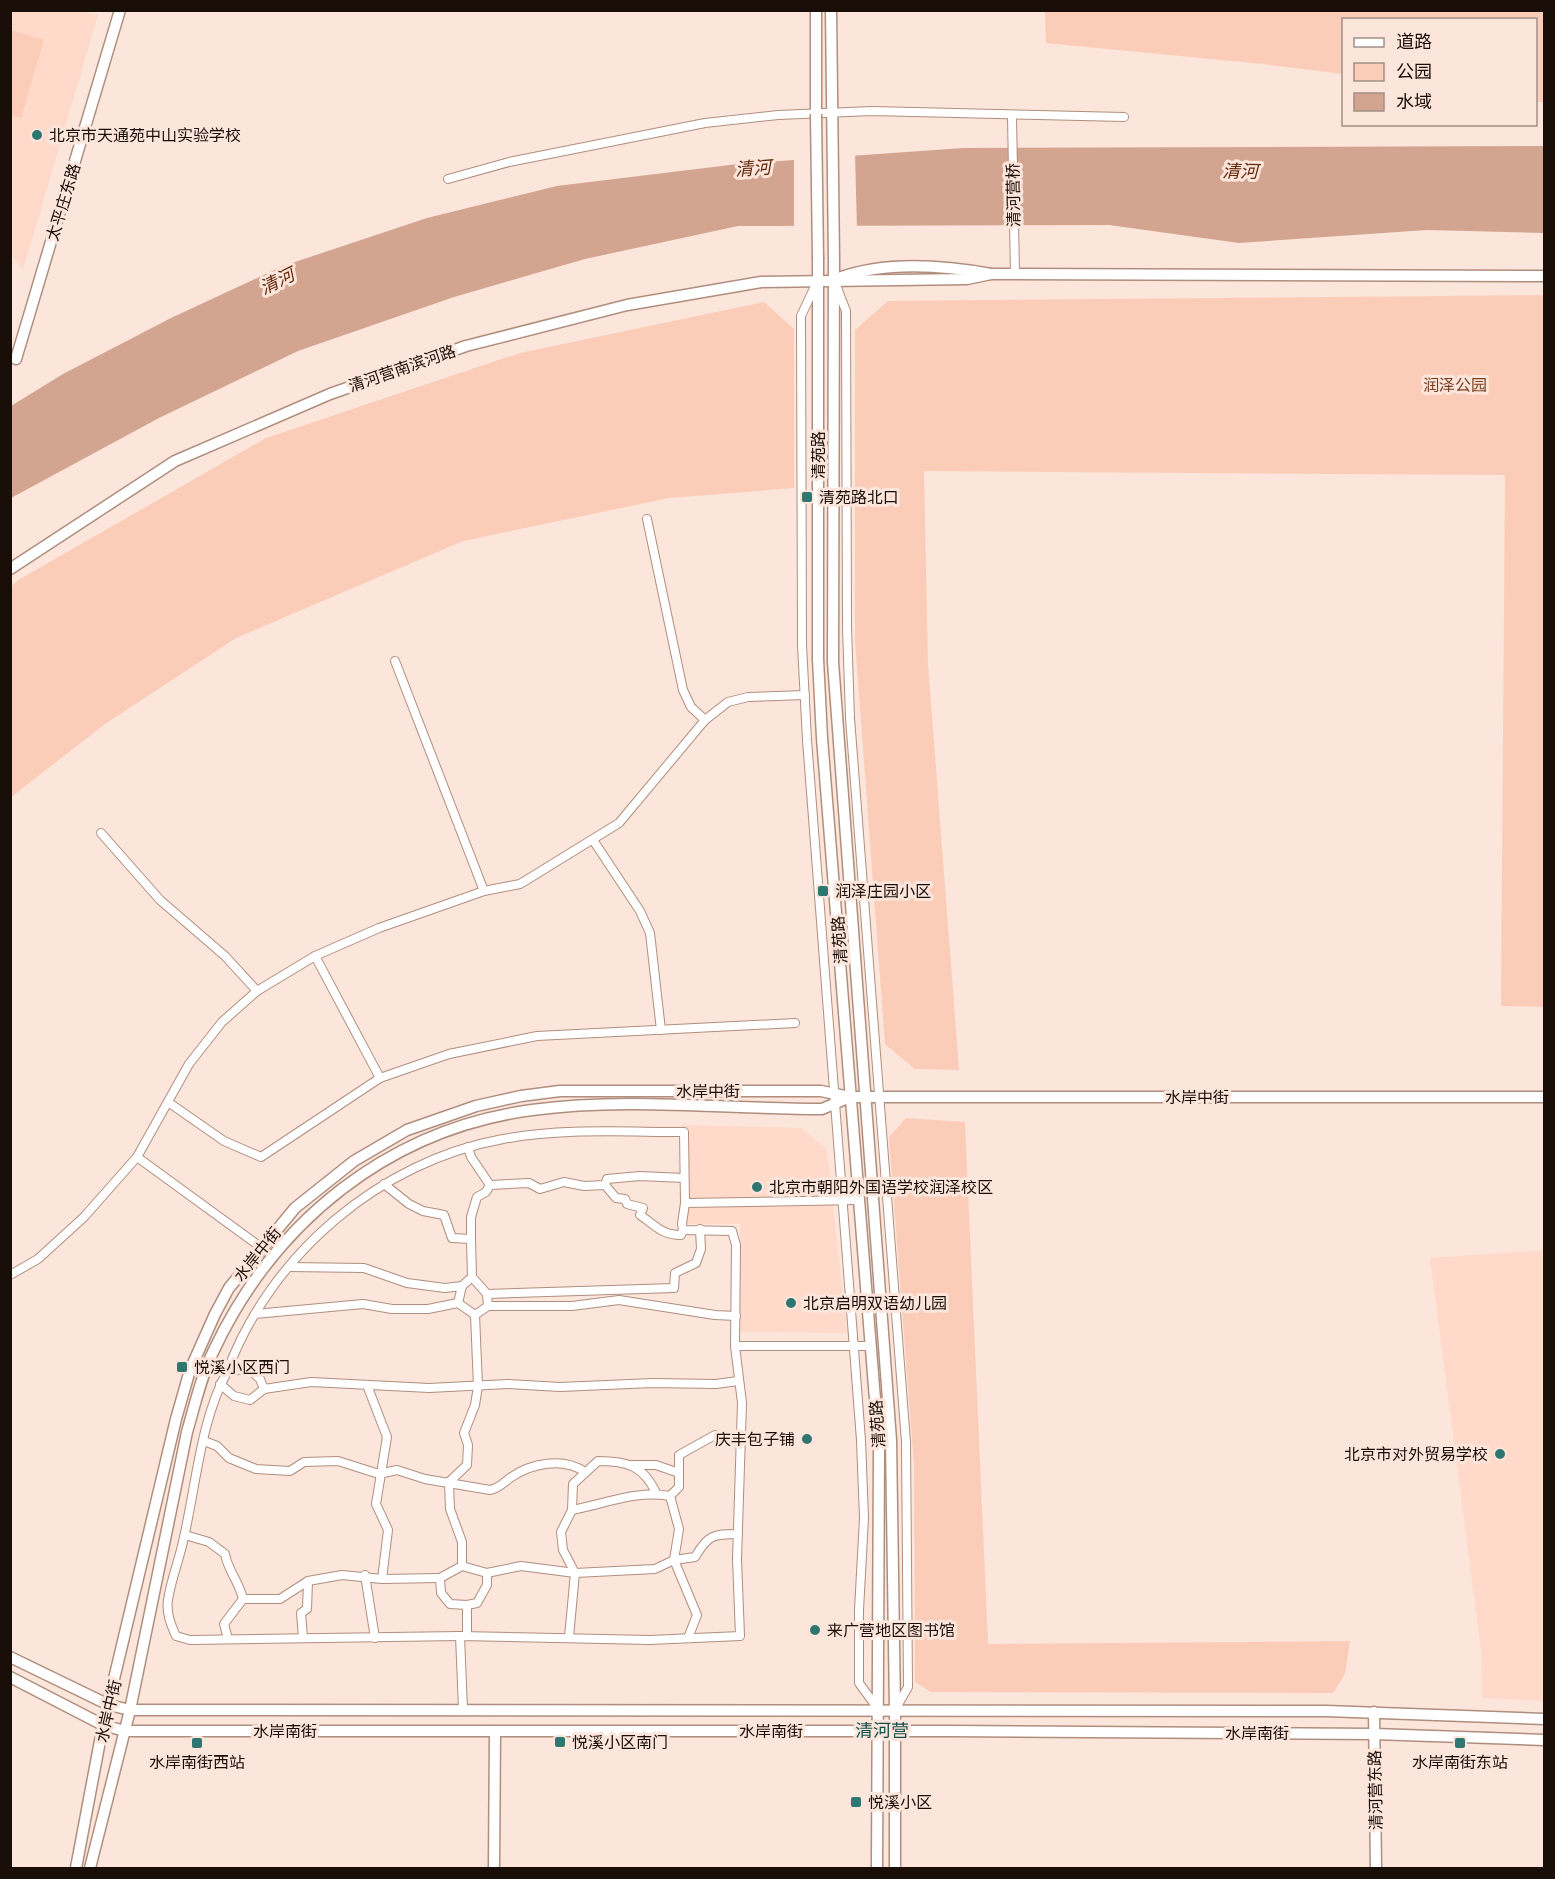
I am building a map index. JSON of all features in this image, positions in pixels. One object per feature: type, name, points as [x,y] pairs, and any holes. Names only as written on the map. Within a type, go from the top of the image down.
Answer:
[{"type":"street","name":"太平庄东路","points":[[16,359],[120,10]]},
{"type":"street","name":"清苑路","points":[[816,10],[818,659],[850,1097],[879,1449],[877,1869]]},
{"type":"street","name":"清苑路","points":[[831,10],[834,260],[833,662],[839,770],[891,1440],[896,1731],[895,1869]]},
{"type":"street","points":[[448,179],[509,162],[705,123],[832,114],[916,112],[1012,117],[1124,117]]},
{"type":"street","name":"清河营桥","points":[[1012,117],[1014,274]]},
{"type":"street","points":[[895,1710],[908,1687],[906,1442],[879,1097],[871,958],[850,718],[847,627],[846,311],[834,280],[860,282],[955,279],[990,274],[1545,276]]},
{"type":"street","points":[[818,280],[801,316],[805,695],[854,1346],[863,1508],[859,1683],[878,1709]]},
{"type":"street","name":"清河营南滨河路","points":[[10,569],[175,461],[330,394],[466,346],[627,305],[762,282],[834,280]]},
{"type":"street","points":[[647,519],[683,690],[691,707],[705,720]]},
{"type":"street","points":[[395,662],[484,891]]},
{"type":"street","points":[[10,1275],[38,1259],[84,1217],[137,1157],[189,1064],[222,1022],[257,991],[315,956],[379,927],[484,891],[520,884],[619,823],[667,769],[705,720],[728,702],[748,698],[805,695]]},
{"type":"street","points":[[100,833],[160,900],[225,956],[257,991]]},
{"type":"street","points":[[593,840],[640,911],[650,933],[661,1030]]},
{"type":"street","points":[[315,956],[380,1078]]},
{"type":"street","points":[[168,1102],[224,1141],[261,1157],[380,1078],[449,1054],[537,1036],[795,1023]]},
{"type":"street","name":"水岸中街","points":[[76,1869],[104,1725],[176,1419],[190,1370],[224,1297],[295,1208],[354,1161],[407,1130],[476,1106],[521,1096],[560,1091],[821,1091],[835,1099]]},
{"type":"street","name":"水岸中街","points":[[90,1869],[130,1710],[187,1432],[207,1366],[247,1289],[307,1217],[357,1177],[392,1156],[447,1130],[514,1113],[579,1105],[822,1109],[835,1099],[850,1097],[1545,1097]]},
{"type":"street","points":[[568,1130],[684,1132],[685,1203],[682,1224],[684,1230],[732,1231],[736,1245],[735,1346],[742,1403],[738,1534],[740,1636],[651,1640],[463,1636],[190,1640],[176,1636],[169,1622],[168,1601],[185,1535],[204,1441],[220,1384],[227,1372],[235,1348],[255,1314],[290,1267],[324,1228],[384,1184],[435,1159],[502,1138],[568,1130]]},
{"type":"street","points":[[468,1147],[471,1157],[490,1185]]},
{"type":"street","points":[[137,1157],[262,1248]]},
{"type":"street","points":[[605,1185],[607,1179],[640,1176],[684,1178]]},
{"type":"street","points":[[490,1185],[530,1183],[540,1189],[564,1182],[584,1186],[605,1185]]},
{"type":"street","points":[[384,1184],[408,1204],[423,1211],[444,1215],[452,1238],[471,1239]]},
{"type":"street","points":[[488,1306],[487,1294],[472,1277],[471,1217],[477,1197],[486,1192],[490,1185]]},
{"type":"street","points":[[605,1185],[616,1198],[625,1199],[627,1204],[643,1208],[640,1215],[659,1230],[670,1235],[681,1235],[684,1230]]},
{"type":"street","points":[[685,1203],[858,1200]]},
{"type":"street","points":[[487,1294],[674,1288],[675,1273],[696,1263],[701,1249],[700,1229]]},
{"type":"street","points":[[290,1267],[364,1268],[407,1283],[445,1288],[462,1286],[472,1277]]},
{"type":"street","points":[[458,1304],[462,1286]]},
{"type":"street","points":[[475,1315],[488,1306],[572,1306],[619,1300],[715,1316],[736,1316]]},
{"type":"street","points":[[255,1314],[363,1304],[392,1309],[428,1310],[458,1304],[475,1315]]},
{"type":"street","points":[[462,1566],[462,1542],[450,1509],[449,1482],[467,1465],[468,1445],[464,1433],[475,1405],[478,1386],[475,1315]]},
{"type":"street","points":[[735,1346],[871,1346]]},
{"type":"street","points":[[207,1366],[227,1372],[248,1368],[260,1379],[264,1389]]},
{"type":"street","points":[[220,1384],[234,1396],[250,1400],[264,1389],[311,1382],[429,1388],[717,1384],[738,1381]]},
{"type":"street","points":[[367,1385],[387,1437],[379,1474],[376,1504],[388,1530],[382,1579]]},
{"type":"street","points":[[670,1496],[679,1487],[679,1455],[716,1435],[726,1440],[740,1439]]},
{"type":"street","points":[[204,1441],[217,1446],[229,1458],[256,1469],[290,1471],[304,1462],[338,1461],[379,1474],[396,1470],[425,1479],[490,1490],[500,1487],[512,1477],[550,1463],[574,1465],[585,1472]]},
{"type":"street","points":[[569,1637],[575,1573],[563,1550],[561,1532],[572,1510],[573,1484],[598,1461],[621,1461],[632,1465],[650,1480],[656,1493]]},
{"type":"street","points":[[632,1465],[656,1465],[679,1473]]},
{"type":"street","points":[[572,1510],[640,1493],[670,1496]]},
{"type":"street","points":[[670,1496],[679,1529],[674,1560],[697,1615],[688,1638]]},
{"type":"street","points":[[243,1599],[280,1599],[308,1581],[342,1575],[365,1575],[382,1579],[440,1578],[462,1566],[487,1573],[521,1566],[575,1573],[655,1569],[674,1560],[695,1557],[705,1540],[718,1534],[738,1534]]},
{"type":"street","points":[[185,1535],[208,1542],[225,1554],[227,1568],[239,1581],[243,1599],[224,1624],[228,1639]]},
{"type":"street","points":[[440,1578],[441,1593],[450,1604],[467,1605],[477,1603],[487,1585],[487,1573]]},
{"type":"street","points":[[365,1575],[375,1638]]},
{"type":"street","points":[[303,1638],[301,1613],[307,1609],[308,1581]]},
{"type":"street","points":[[463,1709],[463,1636],[467,1605]]},
{"type":"street","name":"水岸南街","points":[[10,1657],[109,1705],[130,1710],[878,1709],[1374,1712],[1545,1719]]},
{"type":"street","name":"水岸南街","points":[[10,1677],[104,1725],[125,1731],[896,1731],[1374,1734],[1545,1740]]},
{"type":"street","name":"清河营东路","points":[[1374,1712],[1376,1869]]},
{"type":"street","points":[[494,1869],[495,1732]]},
{"type":"shaded area","name":"北京市天通苑中山实验学校","points":[[77,10],[98,15],[23,270],[11,255],[11,11]]},
{"type":"shaded area","name":"北京市朝阳外国语学校润泽校区","points":[[682,1125],[801,1128],[827,1149],[847,1333],[740,1332],[740,1224],[685,1224]]},
{"type":"shaded area","name":"北京市对外贸易学校","points":[[1544,1250],[1544,1701],[1482,1698],[1481,1650],[1430,1258]]},
{"type":"green space","points":[[1045,11],[1544,11],[1544,102],[1537,102],[1537,18],[1342,18],[1342,74],[1046,43]]},
{"type":"green space","points":[[11,30],[44,40],[21,118],[11,115]]},
{"type":"green space","name":"润泽公园","points":[[1544,295],[1544,1007],[1501,1006],[1505,475],[924,471],[928,664],[959,1070],[915,1069],[885,1044],[855,640],[855,330],[888,301]]},
{"type":"green space","points":[[764,302],[794,329],[794,488],[669,498],[463,541],[236,638],[105,724],[11,797],[10,587],[20,579],[266,438],[520,353]]},
{"type":"green space","points":[[906,1118],[965,1122],[988,1644],[1350,1641],[1345,1674],[1333,1693],[931,1692],[915,1682],[914,1465],[889,1137]]},
{"type":"water","name":"清河","points":[[1544,146],[1544,233],[1427,230],[1239,243],[1109,225],[738,226],[585,259],[454,297],[298,351],[159,418],[11,498],[11,406],[63,374],[171,318],[283,266],[427,218],[557,186],[738,164],[963,148]]},
{"type":"pier","points":[[855,153],[857,230],[794,230],[794,157]]},
{"type":"place","name":"北京市天通苑中山实验学校","points":[[37,135]]},
{"type":"place","name":"清苑路北口","points":[[807,497]]},
{"type":"place","name":"润泽庄园小区","points":[[823,891]]},
{"type":"place","name":"北京市朝阳外国语学校润泽校区","points":[[757,1187]]},
{"type":"place","name":"北京启明双语幼儿园","points":[[791,1303]]},
{"type":"place","name":"悦溪小区西门","points":[[182,1367]]},
{"type":"place","name":"庆丰包子铺","points":[[807,1439]]},
{"type":"place","name":"北京市对外贸易学校","points":[[1500,1454]]},
{"type":"place","name":"来广营地区图书馆","points":[[815,1630]]},
{"type":"place","name":"悦溪小区南门","points":[[560,1742]]},
{"type":"place","name":"水岸南街西站","points":[[197,1743]]},
{"type":"place","name":"水岸南街东站","points":[[1460,1743]]},
{"type":"place","name":"悦溪小区","points":[[856,1802]]},
{"type":"district","name":"清河营","points":[[882,1730]]}]
